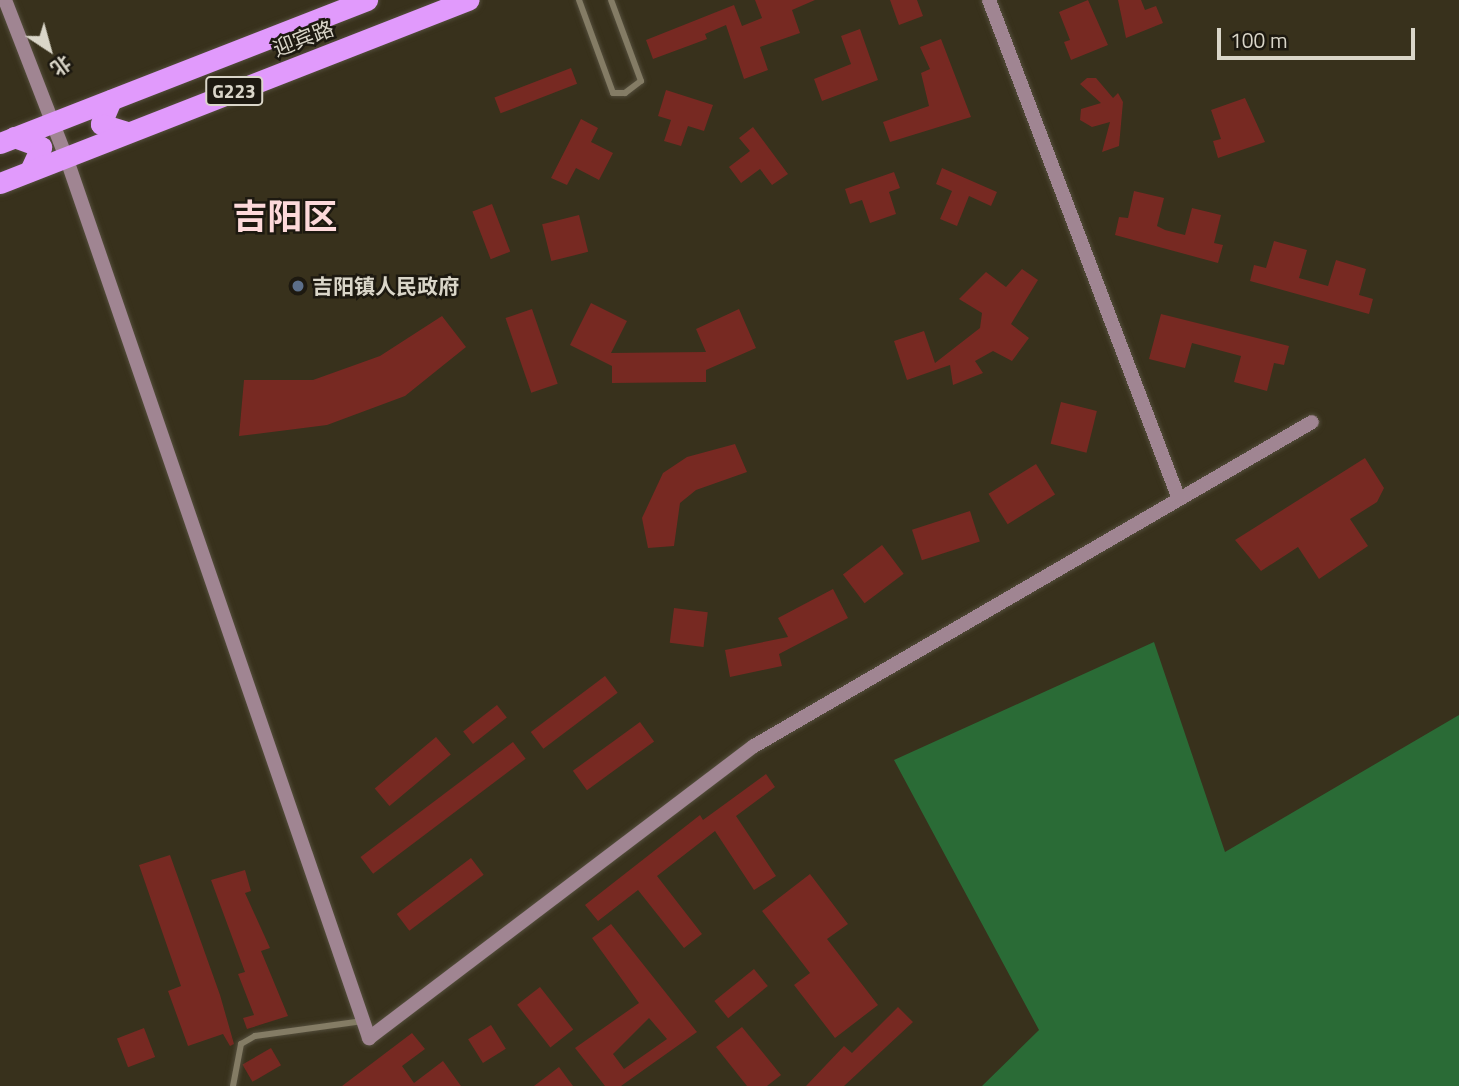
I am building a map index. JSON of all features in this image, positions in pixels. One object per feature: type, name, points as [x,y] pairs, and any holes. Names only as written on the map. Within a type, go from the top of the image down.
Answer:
[{"type":"highway","name":"迎宾路","points":[[7,140],[367,0]]},
{"type":"highway","name":"迎宾路","points":[[0,183],[468,0]]},
{"type":"highway","points":[[111,100],[101,124],[128,132]]},
{"type":"highway","points":[[7,140],[41,146],[30,171]]},
{"type":"street","points":[[5,0],[66,156],[369,1038],[754,746],[1312,422]]},
{"type":"street","points":[[989,0],[1180,499]]},
{"type":"lane","points":[[579,0],[613,93],[625,93],[641,81],[611,0]]},
{"type":"lane","points":[[233,1086],[242,1044],[256,1036],[363,1021]]},
{"type":"green space","points":[[1154,642],[1225,852],[1459,715],[1459,1086],[982,1086],[1039,1030],[894,760]]},
{"type":"building","points":[[755,0],[815,0],[792,10],[800,33],[760,47],[768,70],[744,79],[726,25],[705,34],[707,39],[653,59],[646,40],[734,5],[742,26],[762,18]]},
{"type":"building","points":[[890,0],[917,0],[923,16],[899,25]]},
{"type":"building","points":[[1088,0],[1108,45],[1071,60],[1064,42],[1070,40],[1059,12]]},
{"type":"building","points":[[1118,0],[1141,0],[1145,10],[1156,6],[1163,23],[1126,38]]},
{"type":"building","points":[[860,29],[878,80],[822,101],[814,79],[851,64],[841,36]]},
{"type":"building","points":[[941,39],[971,117],[890,142],[883,122],[929,106],[921,73],[930,69],[920,47]]},
{"type":"building","points":[[571,68],[577,84],[501,113],[494,97]]},
{"type":"building","points":[[1087,78],[1096,78],[1113,98],[1118,93],[1123,102],[1119,146],[1102,152],[1110,122],[1092,127],[1080,120],[1081,109],[1101,103],[1080,84]]},
{"type":"building","points":[[666,90],[713,105],[704,131],[688,126],[681,146],[664,141],[671,120],[658,116]]},
{"type":"building","points":[[1245,98],[1265,142],[1218,158],[1213,141],[1221,139],[1211,110]]},
{"type":"building","points":[[581,119],[598,128],[591,142],[613,153],[599,180],[576,168],[567,185],[551,178]]},
{"type":"building","points":[[753,127],[788,174],[772,185],[760,169],[741,183],[729,167],[750,151],[739,138]]},
{"type":"building","points":[[942,168],[997,192],[991,206],[969,196],[957,226],[940,219],[952,191],[936,184]]},
{"type":"building","points":[[894,172],[900,188],[889,192],[896,214],[870,223],[862,200],[850,204],[845,189]]},
{"type":"building","points":[[1134,191],[1164,198],[1157,226],[1165,230],[1185,235],[1192,208],[1221,215],[1214,243],[1223,245],[1218,263],[1115,235],[1119,217],[1128,218]]},
{"type":"building","points":[[492,204],[510,252],[491,259],[472,212]]},
{"type":"building","points":[[579,215],[588,252],[551,261],[542,224]]},
{"type":"building","points":[[1274,241],[1307,250],[1299,278],[1328,286],[1336,260],[1366,269],[1359,295],[1373,299],[1369,314],[1250,281],[1254,265],[1266,268]]},
{"type":"building","points":[[1022,269],[1038,280],[1011,324],[1029,338],[1012,361],[993,351],[975,361],[983,373],[953,385],[950,365],[907,380],[894,341],[924,331],[935,363],[980,328],[982,313],[959,299],[986,272],[1006,287]]},
{"type":"building","points":[[591,303],[627,321],[611,353],[706,352],[696,329],[739,309],[756,348],[706,370],[706,382],[612,383],[612,366],[570,345]]},
{"type":"building","points":[[532,309],[558,384],[531,393],[506,318]]},
{"type":"building","points":[[1161,314],[1289,346],[1284,365],[1274,363],[1267,391],[1234,382],[1241,356],[1192,343],[1185,368],[1149,359]]},
{"type":"building","points":[[442,316],[466,347],[405,396],[327,425],[239,436],[244,380],[313,380],[380,356]]},
{"type":"building","points":[[1061,402],[1097,411],[1086,453],[1051,444]]},
{"type":"building","points":[[735,444],[747,472],[696,490],[680,503],[674,546],[648,548],[642,518],[663,473],[687,457]]},
{"type":"building","points":[[1365,458],[1384,488],[1377,502],[1350,519],[1368,546],[1319,579],[1298,547],[1261,571],[1235,540]]},
{"type":"building","points":[[1036,464],[1055,495],[1008,524],[989,494]]},
{"type":"building","points":[[970,511],[980,541],[922,560],[912,530]]},
{"type":"building","points":[[882,545],[904,574],[865,603],[843,574]]},
{"type":"building","points":[[833,589],[848,618],[779,654],[782,666],[730,677],[725,650],[788,637],[778,618]]},
{"type":"building","points":[[674,608],[708,612],[703,647],[670,643]]},
{"type":"building","points":[[605,676],[618,693],[543,749],[531,732]]},
{"type":"building","points":[[497,705],[507,718],[473,744],[463,731]]},
{"type":"building","points":[[640,722],[654,741],[587,790],[573,771]]},
{"type":"building","points":[[436,737],[451,755],[390,806],[375,788]]},
{"type":"building","points":[[513,742],[526,759],[373,874],[360,857]]},
{"type":"building","points":[[766,774],[775,787],[736,816],[776,876],[754,890],[715,831],[657,876],[702,934],[684,948],[638,890],[598,921],[585,905],[700,815],[703,820]]},
{"type":"building","points":[[170,855],[220,995],[234,1044],[230,1046],[223,1034],[188,1046],[168,991],[181,986],[139,865]]},
{"type":"building","points":[[471,858],[484,875],[409,931],[397,914]]},
{"type":"building","points":[[245,870],[251,891],[245,893],[270,948],[261,951],[288,1016],[247,1029],[243,1018],[254,1015],[238,974],[245,972],[211,880]]},
{"type":"building","points":[[810,874],[848,924],[827,939],[878,1005],[835,1038],[794,985],[810,973],[762,911]]},
{"type":"building","points":[[611,924],[697,1032],[621,1086],[605,1086],[575,1048],[639,1003],[592,938]],"holes":[[[649,1018],[667,1039],[624,1069],[613,1054]]]},
{"type":"building","points":[[754,969],[768,986],[728,1018],[714,1001]]},
{"type":"building","points":[[540,987],[573,1030],[550,1047],[517,1005]]},
{"type":"building","points":[[898,1007],[913,1022],[844,1086],[806,1086],[844,1046],[852,1053]]},
{"type":"building","points":[[491,1025],[506,1049],[483,1063],[468,1039]]},
{"type":"building","points":[[742,1027],[781,1075],[767,1086],[747,1086],[716,1047]]},
{"type":"building","points":[[144,1028],[155,1057],[128,1067],[117,1038]]},
{"type":"building","points":[[412,1033],[425,1049],[402,1066],[414,1083],[443,1061],[461,1086],[342,1086]]},
{"type":"building","points":[[271,1048],[281,1065],[252,1082],[242,1064]]},
{"type":"building","points":[[559,1067],[573,1086],[534,1086]]},
{"type":"place","name":"吉阳镇人民政府","points":[[298,286]]},
{"type":"district","name":"吉阳区","points":[[285,216]]}]
